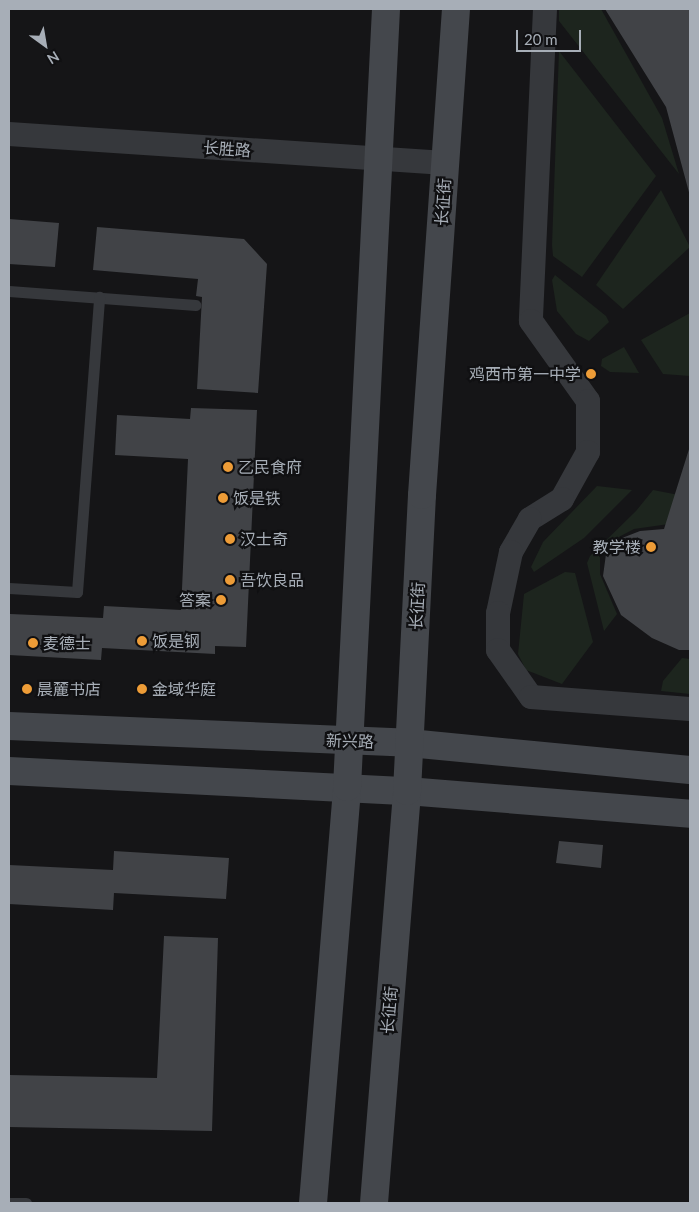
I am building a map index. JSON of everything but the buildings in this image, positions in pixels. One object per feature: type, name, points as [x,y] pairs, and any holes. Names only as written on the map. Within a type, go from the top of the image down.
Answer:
[{"type":"main road","points":[[313,1203],[347,787],[347,741],[386,9]]},
{"type":"main road","name":"长征街","points":[[374,1203],[407,791],[422,494],[456,9]]},
{"type":"main road","name":"新兴路","points":[[9,726],[409,743],[690,770]]},
{"type":"main road","points":[[9,771],[347,787],[690,814]]},
{"type":"street","points":[[545,9],[531,320],[588,401],[588,452],[562,499],[530,519],[511,552],[498,613],[498,650],[531,697],[690,709]]},
{"type":"street","name":"长胜路","points":[[9,134],[445,163]]},
{"type":"lane","points":[[9,291],[195,305]]},
{"type":"lane","points":[[9,588],[77,592],[98,297]]},
{"type":"lane","points":[[9,1203],[26,1203]]},
{"type":"shaded area","points":[[559,9],[601,9],[662,118],[679,174],[559,21]]},
{"type":"shaded area","points":[[559,51],[656,176],[582,277],[553,256]]},
{"type":"shaded area","points":[[661,190],[690,247],[623,309],[596,285]]},
{"type":"shaded area","points":[[555,275],[606,316],[609,322],[589,341],[576,334],[557,311],[552,280]]},
{"type":"shaded area","points":[[690,313],[690,376],[663,374],[641,340]]},
{"type":"shaded area","points":[[624,347],[639,373],[610,372],[601,366],[602,359]]},
{"type":"shaded area","points":[[597,486],[632,490],[584,538],[534,572],[531,567],[543,542]]},
{"type":"shaded area","points":[[653,490],[679,495],[669,524],[634,529],[613,540],[600,557],[600,574],[617,614],[604,631],[587,563],[590,556],[636,511]]},
{"type":"shaded area","points":[[565,572],[575,573],[593,642],[562,684],[526,670],[518,654],[524,594]]},
{"type":"shaded area","points":[[682,658],[690,659],[690,694],[661,691],[663,681]]},
{"type":"place","name":"鸡西市第一中学","points":[[591,374]]},
{"type":"place","name":"乙民食府","points":[[228,467]]},
{"type":"place","name":"饭是铁","points":[[223,498]]},
{"type":"place","name":"汉士奇","points":[[230,539]]},
{"type":"place","name":"教学楼","points":[[651,547]]},
{"type":"place","name":"吾饮良品","points":[[230,580]]},
{"type":"place","name":"答案","points":[[221,600]]},
{"type":"place","name":"饭是钢","points":[[142,641]]},
{"type":"place","name":"麦德士","points":[[33,643]]},
{"type":"place","name":"晨麓书店","points":[[27,689]]},
{"type":"place","name":"金域华庭","points":[[142,689]]}]
